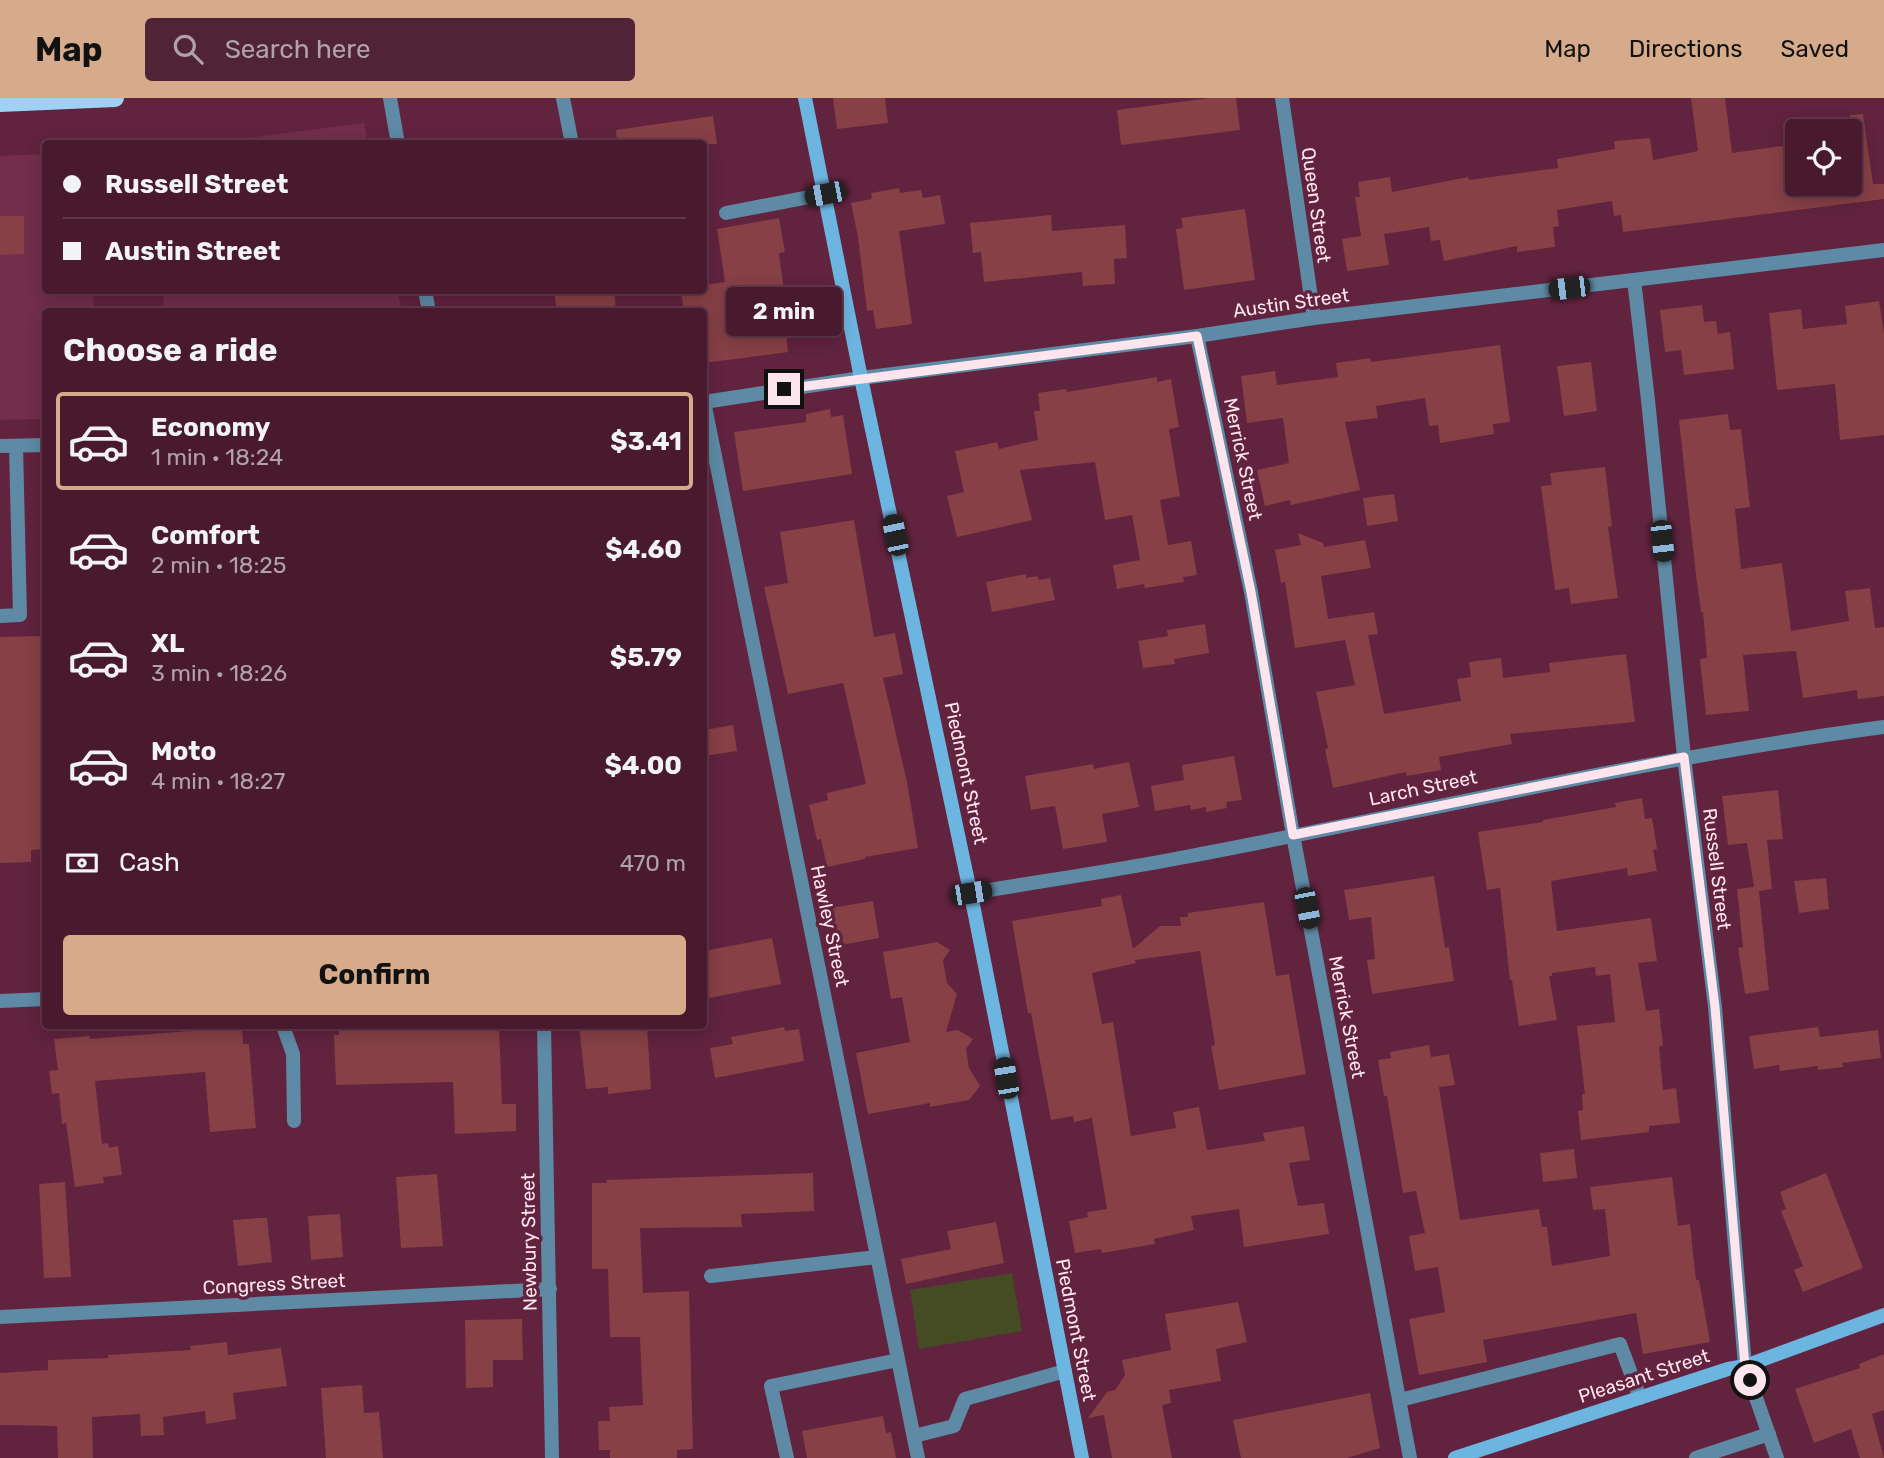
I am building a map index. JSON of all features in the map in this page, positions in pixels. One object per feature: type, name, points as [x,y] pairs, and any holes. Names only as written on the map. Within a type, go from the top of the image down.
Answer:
[{"type":"main road","points":[[0,103],[115,98]]},
{"type":"street","points":[[390,98],[397,140]]},
{"type":"street","points":[[564,98],[571,140]]},
{"type":"street","name":"Piedmont Street","points":[[805,98],[861,378],[971,893],[1082,1458]]},
{"type":"street","name":"Queen Street","points":[[1282,98],[1314,318]]},
{"type":"street","points":[[726,213],[825,194]]},
{"type":"street","name":"Austin Street","points":[[707,402],[861,378],[1197,336],[1314,318],[1884,250]]},
{"type":"street","name":"Russell Street","points":[[1634,280],[1684,757],[1715,1007],[1745,1366],[1777,1458]]},
{"type":"street","name":"Merrick Street","points":[[1197,336],[1251,592],[1293,835],[1410,1458]]},
{"type":"street","name":"Hawley Street","points":[[707,417],[918,1458]]},
{"type":"street","points":[[0,446],[42,445]]},
{"type":"street","points":[[0,616],[20,615],[16,446]]},
{"type":"street","name":"Larch Street","points":[[971,893],[1185,858],[1684,757],[1884,727]]},
{"type":"street","points":[[0,1001],[42,999]]},
{"type":"street","points":[[284,1029],[293,1054],[294,1121]]},
{"type":"street","name":"Newbury Street","points":[[544,1029],[552,1458]]},
{"type":"street","points":[[710,1276],[877,1257]]},
{"type":"street","name":"Congress Street","points":[[0,1317],[550,1290]]},
{"type":"street","name":"Pleasant Street","points":[[1455,1458],[1745,1366],[1884,1315]]},
{"type":"street","points":[[1400,1400],[1620,1345],[1640,1398]]},
{"type":"street","points":[[787,1458],[771,1387],[898,1360]]},
{"type":"street","points":[[914,1436],[954,1426],[965,1399],[1065,1371]]},
{"type":"street","points":[[1696,1458],[1769,1434]]},
{"type":"shaded area","points":[[364,123],[367,140],[218,140]]},
{"type":"shaded area","points":[[42,154],[42,294],[93,294],[94,308],[42,308],[42,419],[0,420],[0,156]]},
{"type":"shaded area","points":[[163,294],[398,294],[401,308],[164,308]]},
{"type":"green space","points":[[1012,1273],[1022,1331],[919,1349],[910,1290]]},
{"type":"building","points":[[833,98],[885,98],[888,123],[837,129]]},
{"type":"building","points":[[1210,98],[1236,98],[1240,130],[1121,145],[1117,110]]},
{"type":"building","points":[[1691,98],[1725,98],[1732,153],[1785,146],[1785,196],[1862,196],[1862,119],[1850,119],[1850,115],[1863,114],[1873,184],[1884,184],[1884,199],[1623,232],[1621,215],[1614,216],[1612,201],[1557,210],[1559,226],[1553,227],[1555,247],[1517,252],[1517,246],[1444,261],[1440,240],[1431,241],[1429,227],[1384,234],[1389,265],[1347,271],[1342,239],[1361,236],[1355,197],[1360,197],[1358,182],[1390,177],[1392,192],[1468,177],[1469,180],[1558,168],[1557,159],[1615,149],[1614,141],[1650,138],[1653,160],[1698,151]]},
{"type":"building","points":[[713,116],[717,144],[707,144],[707,140],[617,140],[616,130]]},
{"type":"building","points":[[899,188],[900,193],[921,190],[923,198],[940,195],[945,224],[899,231],[912,324],[876,329],[873,310],[867,311],[851,203],[872,199],[871,193]]},
{"type":"building","points":[[1245,209],[1255,280],[1184,290],[1176,229],[1183,228],[1181,218]]},
{"type":"building","points":[[1051,215],[1052,231],[1125,225],[1127,258],[1114,259],[1115,284],[1083,286],[1082,272],[984,282],[981,252],[973,253],[970,223]]},
{"type":"building","points":[[0,216],[24,216],[24,254],[0,255]]},
{"type":"building","points":[[779,218],[785,252],[779,253],[785,300],[789,299],[793,332],[786,332],[788,352],[707,363],[707,308],[683,308],[682,294],[707,294],[707,285],[725,282],[717,229]]},
{"type":"building","points":[[555,294],[614,294],[616,308],[556,308]]},
{"type":"building","points":[[1879,301],[1884,333],[1884,435],[1840,440],[1835,384],[1777,390],[1769,313],[1801,309],[1803,329],[1847,324],[1845,306]]},
{"type":"building","points":[[1702,305],[1704,322],[1716,321],[1718,334],[1730,332],[1734,369],[1684,375],[1681,350],[1665,352],[1660,310]]},
{"type":"building","points":[[1500,345],[1510,422],[1493,424],[1494,434],[1440,443],[1438,425],[1429,426],[1425,398],[1376,406],[1378,418],[1345,422],[1360,490],[1291,505],[1290,500],[1265,506],[1257,470],[1289,463],[1283,418],[1247,423],[1241,376],[1275,371],[1277,385],[1338,377],[1336,363],[1370,358],[1371,362]]},
{"type":"building","points":[[1591,362],[1597,411],[1564,416],[1557,366]]},
{"type":"building","points":[[1157,377],[1157,382],[1171,379],[1179,427],[1169,429],[1180,496],[1160,500],[1168,545],[1191,541],[1197,575],[1183,577],[1184,582],[1145,588],[1144,584],[1117,589],[1113,565],[1140,560],[1132,515],[1105,520],[1095,462],[1020,470],[1032,520],[957,537],[947,496],[964,492],[955,451],[997,442],[999,449],[1038,440],[1034,411],[1040,411],[1038,393],[1066,389],[1067,392]]},
{"type":"building","points":[[830,409],[831,417],[843,415],[852,474],[743,491],[734,432],[806,422],[806,414]]},
{"type":"building","points":[[1728,414],[1730,430],[1741,429],[1750,507],[1735,509],[1741,569],[1782,563],[1791,631],[1849,621],[1845,591],[1870,588],[1875,628],[1884,627],[1884,696],[1858,699],[1857,690],[1803,698],[1796,651],[1743,655],[1749,711],[1706,715],[1700,659],[1707,658],[1703,612],[1696,575],[1679,420]]},
{"type":"building","points":[[1605,467],[1612,526],[1608,527],[1618,598],[1571,604],[1569,588],[1555,590],[1541,486],[1552,485],[1550,473]]},
{"type":"building","points":[[1394,494],[1398,521],[1367,526],[1363,498]]},
{"type":"building","points":[[854,520],[874,637],[895,633],[903,674],[883,678],[907,782],[918,848],[827,867],[809,805],[828,800],[827,793],[866,784],[844,686],[843,683],[788,694],[764,587],[788,583],[780,532]]},
{"type":"building","points":[[1298,533],[1323,543],[1324,547],[1365,540],[1371,568],[1321,576],[1328,619],[1374,612],[1378,634],[1368,635],[1384,714],[1461,701],[1457,679],[1471,677],[1469,662],[1501,658],[1503,678],[1550,672],[1549,663],[1626,654],[1635,722],[1510,734],[1512,744],[1439,757],[1441,770],[1407,776],[1406,772],[1333,788],[1316,692],[1355,685],[1345,640],[1295,648],[1285,582],[1281,583],[1275,550],[1301,545]]},
{"type":"building","points":[[1026,574],[1026,578],[1050,578],[1055,600],[992,612],[986,582]]},
{"type":"building","points":[[1205,624],[1209,653],[1174,659],[1175,664],[1143,668],[1138,641],[1168,636],[1167,630]]},
{"type":"building","points":[[42,636],[42,849],[31,850],[31,862],[0,863],[0,637]]},
{"type":"building","points":[[733,725],[737,751],[707,756],[707,729]]},
{"type":"building","points":[[1234,756],[1242,800],[1226,802],[1227,808],[1206,812],[1206,807],[1191,810],[1190,805],[1155,811],[1151,786],[1184,780],[1182,765]]},
{"type":"building","points":[[1129,762],[1139,807],[1102,814],[1107,842],[1063,849],[1055,806],[1031,810],[1025,776],[1093,764],[1094,769]]},
{"type":"building","points":[[1778,790],[1783,839],[1767,840],[1772,889],[1759,891],[1769,990],[1745,994],[1738,948],[1743,947],[1737,889],[1754,887],[1747,843],[1728,845],[1722,796]]},
{"type":"building","points":[[1642,798],[1645,819],[1652,818],[1657,871],[1628,876],[1627,868],[1551,881],[1557,931],[1651,918],[1657,961],[1638,963],[1646,1011],[1659,1009],[1663,1046],[1659,1046],[1663,1090],[1676,1088],[1680,1123],[1649,1126],[1649,1132],[1581,1140],[1578,1111],[1583,1110],[1582,1094],[1585,1094],[1577,1026],[1615,1022],[1610,974],[1596,976],[1595,967],[1552,973],[1552,976],[1549,976],[1557,1020],[1519,1026],[1510,980],[1500,888],[1487,890],[1478,832],[1616,807],[1615,803]]},
{"type":"building","points":[[1434,876],[1445,948],[1449,947],[1454,981],[1372,994],[1367,960],[1375,959],[1371,917],[1349,920],[1344,890]]},
{"type":"building","points":[[1826,878],[1829,909],[1799,913],[1794,881]]},
{"type":"building","points":[[1121,895],[1133,949],[1160,926],[1181,926],[1180,917],[1188,917],[1188,913],[1264,902],[1276,976],[1289,974],[1306,1074],[1219,1090],[1211,1046],[1215,1045],[1200,951],[1135,960],[1136,963],[1092,973],[1102,1024],[1113,1022],[1131,1136],[1176,1128],[1173,1112],[1199,1107],[1207,1150],[1265,1141],[1263,1133],[1304,1126],[1310,1160],[1289,1163],[1298,1206],[1324,1203],[1329,1234],[1244,1247],[1239,1209],[1191,1216],[1194,1230],[1154,1239],[1155,1244],[1102,1253],[1101,1249],[1075,1253],[1069,1221],[1088,1217],[1087,1212],[1107,1209],[1092,1118],[1074,1122],[1073,1116],[1051,1120],[1012,921],[1102,906],[1101,899]]},
{"type":"building","points":[[873,901],[879,938],[836,946],[830,908]]},
{"type":"building","points":[[772,938],[781,984],[709,998],[707,950]]},
{"type":"building","points":[[937,942],[950,950],[943,960],[947,983],[957,994],[946,1032],[958,1030],[973,1039],[966,1049],[969,1068],[980,1086],[969,1100],[930,1107],[930,1103],[868,1114],[856,1053],[910,1042],[902,997],[891,999],[883,952]]},
{"type":"building","points":[[784,1027],[785,1031],[799,1029],[804,1061],[715,1078],[710,1048],[733,1044],[731,1037]]},
{"type":"building","points":[[1818,1027],[1820,1037],[1878,1030],[1881,1058],[1842,1063],[1843,1067],[1818,1070],[1818,1066],[1780,1071],[1779,1065],[1754,1069],[1749,1036]]},
{"type":"building","points":[[242,1029],[243,1044],[249,1044],[256,1128],[210,1132],[205,1072],[95,1081],[102,1144],[108,1143],[109,1148],[118,1146],[122,1175],[103,1177],[104,1183],[75,1187],[66,1123],[62,1124],[59,1093],[52,1094],[49,1071],[58,1070],[54,1039],[90,1036],[90,1039]]},
{"type":"building","points":[[339,1029],[499,1029],[502,1104],[516,1104],[516,1131],[455,1134],[453,1082],[336,1085],[334,1035],[339,1035]]},
{"type":"building","points":[[579,1029],[647,1029],[651,1089],[608,1094],[608,1087],[586,1089]]},
{"type":"building","points":[[1429,1045],[1431,1057],[1449,1054],[1455,1085],[1439,1087],[1460,1220],[1539,1209],[1542,1227],[1547,1227],[1552,1266],[1610,1256],[1605,1209],[1593,1210],[1590,1187],[1672,1177],[1678,1226],[1690,1224],[1696,1280],[1699,1280],[1710,1342],[1643,1354],[1636,1313],[1483,1340],[1487,1362],[1419,1375],[1409,1319],[1445,1312],[1438,1267],[1415,1271],[1409,1236],[1425,1233],[1416,1191],[1403,1193],[1387,1096],[1384,1096],[1378,1060],[1391,1058],[1390,1052]]},
{"type":"building","points":[[1574,1149],[1577,1178],[1543,1182],[1540,1153]]},
{"type":"building","points":[[813,1173],[814,1211],[741,1214],[742,1227],[640,1228],[643,1293],[689,1291],[693,1449],[677,1450],[677,1458],[610,1458],[610,1450],[599,1450],[598,1421],[610,1421],[609,1407],[643,1405],[640,1337],[610,1337],[608,1269],[592,1269],[592,1183],[607,1183],[606,1180]]},
{"type":"building","points":[[1826,1173],[1863,1268],[1803,1292],[1794,1270],[1803,1266],[1781,1211],[1786,1209],[1780,1192]]},
{"type":"building","points":[[437,1174],[443,1246],[401,1248],[396,1177]]},
{"type":"building","points":[[65,1182],[71,1277],[44,1278],[39,1184]]},
{"type":"building","points":[[340,1214],[343,1257],[311,1260],[308,1216]]},
{"type":"building","points":[[267,1218],[272,1262],[238,1266],[233,1220]]},
{"type":"building","points":[[996,1222],[1004,1263],[906,1284],[901,1259],[951,1249],[947,1231]]},
{"type":"building","points":[[1238,1302],[1247,1342],[1216,1349],[1221,1381],[1169,1390],[1171,1403],[1162,1405],[1172,1458],[1112,1458],[1104,1415],[1088,1418],[1107,1392],[1115,1390],[1125,1375],[1122,1360],[1171,1350],[1165,1314]]},
{"type":"building","points":[[522,1319],[523,1360],[493,1360],[493,1387],[466,1388],[465,1320]]},
{"type":"building","points":[[227,1342],[228,1355],[281,1348],[287,1386],[233,1393],[236,1419],[206,1424],[205,1411],[163,1417],[164,1435],[141,1436],[140,1414],[92,1417],[93,1458],[58,1458],[57,1426],[0,1425],[0,1373],[48,1370],[48,1360],[108,1358],[108,1355],[191,1350],[190,1346]]},
{"type":"building","points":[[1884,1354],[1884,1410],[1872,1414],[1884,1458],[1860,1458],[1851,1429],[1814,1443],[1795,1389],[1860,1368],[1859,1364]]},
{"type":"building","points":[[362,1385],[364,1413],[379,1412],[383,1458],[326,1458],[321,1388]]},
{"type":"building","points":[[1370,1393],[1380,1448],[1347,1458],[1241,1458],[1233,1420]]},
{"type":"building","points":[[883,1416],[886,1433],[891,1432],[896,1458],[807,1458],[802,1431]]},
{"type":"route","points":[[784,389],[1197,336],[1251,592],[1293,835],[1684,757],[1715,1007],[1745,1366],[1750,1380]]}]
